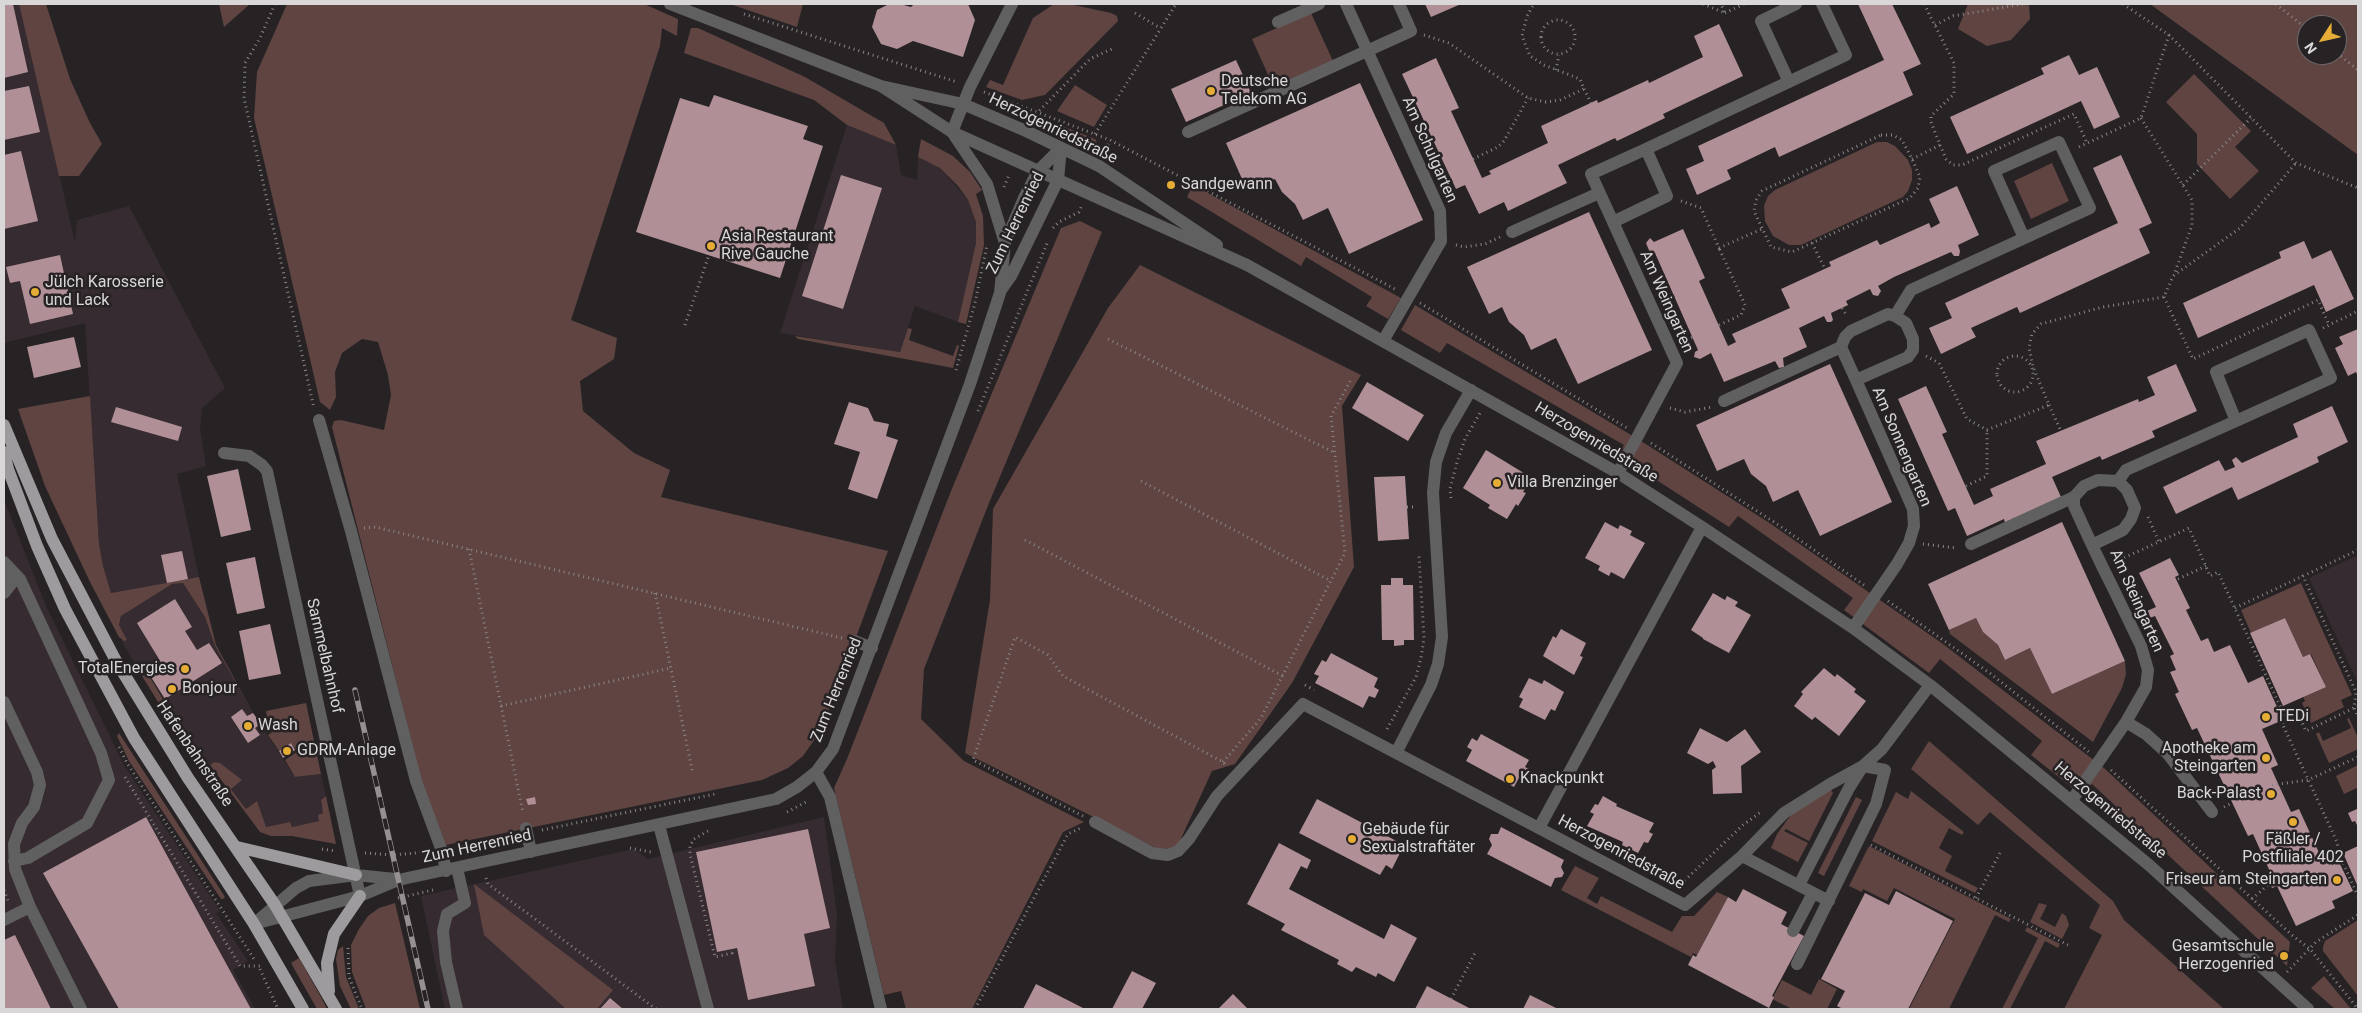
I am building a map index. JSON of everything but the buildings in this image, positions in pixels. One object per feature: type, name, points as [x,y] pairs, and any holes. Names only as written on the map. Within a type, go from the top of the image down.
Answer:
[{"type":"main road","name":"Hafenbahnstraße","points":[[4,425],[52,539],[116,661],[188,778],[237,847],[282,916],[336,1009]]},
{"type":"main road","points":[[4,452],[8,469],[37,546],[101,678],[164,787],[254,924],[304,1009]]},
{"type":"main road","points":[[237,847],[356,875]]},
{"type":"main road","points":[[329,994],[327,963],[334,934],[360,896]]},
{"type":"street","name":"Herzogenriedstraße","points":[[670,4],[880,86],[963,104],[1099,166],[1248,265],[1618,474],[1702,527],[1853,628],[1930,685],[2149,865],[2308,1009]]},
{"type":"street","points":[[1005,243],[987,184],[952,132],[970,87],[1012,4]]},
{"type":"street","points":[[1278,22],[1319,4]]},
{"type":"street","name":"Am Schulgarten","points":[[1346,4],[1440,211],[1441,241]]},
{"type":"street","points":[[1188,132],[1411,31],[1399,4]]},
{"type":"street","points":[[1789,82],[1761,21],[1796,4]]},
{"type":"street","name":"Am Weingarten","points":[[1618,474],[1678,363],[1590,174],[1846,55],[1822,4]]},
{"type":"street","name":"Herzogenriedstraße","points":[[880,86],[952,132],[1248,265]]},
{"type":"street","points":[[1895,316],[1911,290],[2090,208],[2059,142],[1994,171],[2024,238]]},
{"type":"street","name":"Zum Herrenried","points":[[254,924],[360,896],[398,880],[776,799],[798,787],[816,772],[833,749],[970,384],[1000,292],[1005,243],[1038,171],[1061,148]]},
{"type":"street","name":"Zum Herrenried","points":[[1000,292],[1011,276],[1058,180],[1061,148]]},
{"type":"street","points":[[1613,222],[1667,196],[1646,149]]},
{"type":"street","points":[[1512,232],[1599,193]]},
{"type":"street","points":[[1383,341],[1441,241]]},
{"type":"street","points":[[1724,401],[1841,347],[1844,337],[1851,332],[1888,314],[1906,323],[1913,339],[1913,350]]},
{"type":"street","points":[[1966,546],[2074,496],[2084,486],[2098,480],[2118,481],[2126,470],[2236,421],[2331,378],[2309,330],[2216,372],[2236,421]]},
{"type":"street","name":"Am Sonnengarten","points":[[1841,347],[1913,510],[1914,526],[1909,543],[1853,628]]},
{"type":"street","name":"Am Sonnengarten","points":[[1856,380],[1908,356],[1913,350]]},
{"type":"street","points":[[1396,753],[1431,685],[1438,664],[1442,637],[1433,493],[1436,462],[1446,433],[1472,390]]},
{"type":"street","points":[[318,420],[351,531],[416,781],[442,851],[460,884],[465,903],[447,914],[443,931],[446,962],[457,1009]]},
{"type":"street","name":"Sammelbahnhof","points":[[224,453],[249,456],[262,464],[267,471],[360,896]]},
{"type":"street","name":"Am Steingarten","points":[[2092,545],[2123,530],[2131,519],[2135,508],[2127,490],[2118,481]]},
{"type":"street","name":"Am Steingarten","points":[[2072,800],[2126,722],[2146,687],[2148,670],[2141,646],[2074,506],[2074,496]]},
{"type":"street","name":"Herzogenriedstraße","points":[[1539,828],[1702,527]]},
{"type":"street","points":[[4,563],[12,582],[4,593]]},
{"type":"street","points":[[4,563],[20,579],[101,753],[109,780],[87,823],[28,858],[14,861]]},
{"type":"street","points":[[855,641],[872,648]]},
{"type":"street","name":"Herzogenriedstraße","points":[[1236,778],[1302,704],[1685,905],[1742,856],[1784,813],[1863,766],[1882,749],[1930,685]]},
{"type":"street","points":[[4,702],[37,772],[40,785],[34,807],[22,822],[14,844],[15,869],[30,907],[81,1009]]},
{"type":"street","points":[[2126,722],[2152,739],[2168,754],[2212,812]]},
{"type":"street","points":[[1797,964],[1876,804],[1885,770],[1863,766],[1849,788],[1799,885]]},
{"type":"street","points":[[816,772],[830,797],[881,1009]]},
{"type":"street","points":[[1095,822],[1152,854],[1168,855],[1178,851],[1189,839],[1217,796],[1236,778]]},
{"type":"street","points":[[659,825],[708,1009]]},
{"type":"street","points":[[527,831],[531,852]]},
{"type":"street","points":[[1742,856],[1829,901]]},
{"type":"street","name":"Zum Herrenried","points":[[254,924],[296,888],[309,881],[356,875],[398,880]]},
{"type":"street","points":[[1794,931],[1813,893]]},
{"type":"street","points":[[4,920],[30,907]]},
{"type":"path","points":[[275,4],[260,38],[245,63],[244,98],[313,405],[318,420]]},
{"type":"path","points":[[1095,134],[1176,4]]},
{"type":"path","points":[[1534,4],[1527,16],[1522,36],[1530,56],[1544,65],[1580,79],[1591,103]]},
{"type":"path","points":[[1703,4],[1725,12],[1744,4]]},
{"type":"path","points":[[1721,4],[1725,12]]},
{"type":"path","points":[[1924,4],[1954,62],[1954,94],[1931,116],[1931,122],[1946,159],[1953,165],[1962,165],[2074,114],[2087,143]]},
{"type":"path","points":[[1935,26],[1953,16],[2023,4]]},
{"type":"path","points":[[2123,4],[2169,35],[2296,163],[2358,188]]},
{"type":"path","points":[[2276,4],[2297,21]]},
{"type":"path","points":[[739,13],[954,81]]},
{"type":"path","points":[[1135,14],[1160,28]]},
{"type":"path","points":[[1557,18],[1570,23],[1576,36],[1572,49],[1559,55],[1546,50],[1540,37],[1544,24],[1557,18]]},
{"type":"path","points":[[1411,31],[1448,43],[1528,98],[1546,102],[1560,100],[1584,89]]},
{"type":"path","points":[[2065,154],[2142,118],[2169,35]]},
{"type":"path","points":[[1038,112],[1090,59],[1114,48]]},
{"type":"path","points":[[1556,70],[1559,55]]},
{"type":"path","points":[[2347,61],[2358,70]]},
{"type":"path","points":[[970,87],[1110,140],[1408,296],[1639,435],[1774,522],[1991,674],[2100,760],[2310,949],[2358,1009]]},
{"type":"path","points":[[1473,159],[1498,147],[1504,141],[1528,98]]},
{"type":"path","points":[[2142,118],[2192,200],[2192,225],[2164,297],[2193,358],[2318,300],[2329,325]]},
{"type":"path","points":[[2183,185],[2251,118]]},
{"type":"path","points":[[1893,135],[1902,140],[1912,159],[1920,177],[1918,188],[1910,198],[1792,252],[1781,251],[1771,247],[1754,211],[1756,200],[1762,191],[1881,136],[1893,135]]},
{"type":"path","points":[[1105,153],[1110,140]]},
{"type":"path","points":[[1912,159],[1940,145]]},
{"type":"path","points":[[2173,276],[2240,228],[2296,163]]},
{"type":"path","points":[[1004,190],[1011,169]]},
{"type":"path","points":[[1440,174],[1447,170]]},
{"type":"path","points":[[1667,196],[1701,208],[1745,305],[1741,315],[1719,325]]},
{"type":"path","points":[[1053,229],[1059,222],[1079,212]]},
{"type":"path","points":[[1062,215],[1067,217]]},
{"type":"path","points":[[1720,248],[1762,229]]},
{"type":"path","points":[[1024,296],[1049,237]]},
{"type":"path","points":[[1441,241],[1464,247],[1486,244]]},
{"type":"path","points":[[954,378],[975,303],[988,242]]},
{"type":"path","points":[[1812,243],[1825,269]]},
{"type":"path","points":[[686,325],[708,255]]},
{"type":"path","points":[[2060,429],[2033,367],[2023,356],[2008,356],[1997,366],[1997,380],[2007,391],[2022,392],[2033,382],[2033,367],[2029,347],[2032,334],[2041,324],[2103,307],[2164,297]]},
{"type":"path","points":[[2311,334],[2358,311]]},
{"type":"path","points":[[1683,342],[1693,337]]},
{"type":"path","points":[[1108,339],[1336,454]]},
{"type":"path","points":[[1913,350],[1939,363],[1967,419],[1987,430]]},
{"type":"path","points":[[1222,762],[1261,718],[1345,553],[1331,416],[1352,378]]},
{"type":"path","points":[[1656,405],[1685,412],[1710,409]]},
{"type":"path","points":[[1987,430],[2049,405]]},
{"type":"path","points":[[1966,486],[1987,476],[1987,430]]},
{"type":"path","points":[[1141,481],[1331,581]]},
{"type":"path","points":[[1407,507],[1417,507]]},
{"type":"path","points":[[351,531],[375,527],[855,641]]},
{"type":"path","points":[[2103,568],[2189,528],[2210,576],[2218,572],[2286,719]]},
{"type":"path","points":[[1025,540],[1282,676]]},
{"type":"path","points":[[1909,543],[1966,546]]},
{"type":"path","points":[[469,548],[527,831]]},
{"type":"path","points":[[2235,608],[2358,550]]},
{"type":"path","points":[[2178,579],[2206,566]]},
{"type":"path","points":[[2303,576],[2356,692],[2358,717]]},
{"type":"path","points":[[655,593],[692,774]]},
{"type":"path","points":[[1095,822],[972,760],[1015,637],[1048,655],[1063,676],[1222,762],[1236,778]]},
{"type":"path","points":[[2262,666],[2268,663]]},
{"type":"path","points":[[501,706],[670,668]]},
{"type":"path","points":[[1305,686],[1322,694]]},
{"type":"path","points":[[2356,707],[2306,731],[2298,714],[2282,722],[2337,842],[2339,854],[2358,896]]},
{"type":"path","points":[[1379,725],[1404,738]]},
{"type":"path","points":[[2272,785],[2308,780],[2358,757]]},
{"type":"path","points":[[122,772],[240,966],[259,968]]},
{"type":"path","points":[[351,852],[393,855],[442,851],[527,831],[716,794]]},
{"type":"path","points":[[1548,813],[1682,883],[1743,825],[1763,811]]},
{"type":"path","points":[[975,1009],[1068,834],[1095,822]]},
{"type":"path","points":[[1860,839],[2068,945]]},
{"type":"path","points":[[622,849],[631,847],[651,852]]},
{"type":"path","points":[[1976,898],[2000,853]]},
{"type":"path","points":[[395,899],[496,876]]},
{"type":"path","points":[[486,878],[488,884],[656,1009]]},
{"type":"path","points":[[2252,898],[2270,883]]},
{"type":"path","points":[[224,911],[259,968],[278,1009]]},
{"type":"path","points":[[2278,981],[2316,942],[2358,915]]},
{"type":"path","points":[[348,942],[350,978],[362,1009]]},
{"type":"path","points":[[1451,999],[1476,951]]},
{"type":"shaded area","points":[[4,4],[19,4],[75,242],[77,220],[129,206],[225,388],[202,408],[200,428],[206,466],[177,474],[199,577],[111,593],[99,544],[85,323],[4,343]]},
{"type":"shaded area","points":[[19,4],[46,4],[70,79],[102,144],[79,176],[59,176]]},
{"type":"shaded area","points":[[219,4],[250,4],[224,27]]},
{"type":"shaded area","points":[[287,4],[644,4],[678,19],[677,36],[662,28],[660,46],[571,320],[617,338],[614,359],[580,381],[583,411],[634,453],[670,470],[661,497],[888,551],[822,729],[803,756],[788,768],[762,780],[446,845],[421,779],[332,427],[334,421],[341,420],[384,430],[391,395],[388,375],[378,342],[362,339],[342,353],[335,372],[336,397],[330,410],[320,402],[254,118],[257,72]]},
{"type":"shaded area","points":[[730,4],[803,4],[797,27]]},
{"type":"shaded area","points":[[1054,4],[1069,4],[1111,13],[1117,16],[1118,21],[1045,95],[1022,100],[986,87],[990,80],[1003,85],[1033,18]]},
{"type":"shaded area","points":[[1968,4],[2029,4],[2030,19],[2011,40],[1987,46],[1958,29]]},
{"type":"shaded area","points":[[2150,4],[2358,4],[2358,155]]},
{"type":"shaded area","points":[[1311,13],[1333,61],[1274,88],[1252,39]]},
{"type":"shaded area","points":[[691,28],[698,28],[805,77],[884,123],[896,145],[847,125],[814,100],[684,53]]},
{"type":"shaded area","points":[[2194,74],[2251,131],[2235,147],[2259,171],[2230,199],[2197,164],[2197,134],[2166,102]]},
{"type":"shaded area","points":[[1075,85],[1107,105],[1094,127],[1057,111]]},
{"type":"shaded area","points":[[1041,118],[1093,138],[1096,140],[1098,149],[1038,122]]},
{"type":"shaded area","points":[[847,125],[896,145],[901,175],[917,180],[918,157],[940,168],[968,200],[976,222],[976,243],[958,322],[915,306],[900,352],[780,333]]},
{"type":"shaded area","points":[[921,139],[953,156],[970,172],[982,190],[976,194],[983,216],[984,245],[966,324],[958,322],[976,243],[976,222],[968,200],[958,186],[940,168],[918,157]]},
{"type":"shaded area","points":[[1877,142],[1887,142],[1895,146],[1908,160],[1912,170],[1912,180],[1908,191],[1903,197],[1801,245],[1789,245],[1773,236],[1765,221],[1764,206],[1768,196],[1775,190]]},
{"type":"shaded area","points":[[2052,163],[2069,201],[2031,219],[2014,181]]},
{"type":"shaded area","points":[[1193,185],[1401,298],[1388,319],[1366,306],[1372,297],[1306,257],[1301,266],[1187,197]]},
{"type":"shaded area","points":[[1080,221],[1102,232],[989,503],[924,669],[921,719],[964,761],[1084,822],[1063,832],[972,1009],[906,1009],[901,991],[884,995],[834,788],[951,491],[1061,228]]},
{"type":"shaded area","points":[[1140,265],[1361,375],[1342,406],[1354,567],[1292,683],[1235,764],[1212,771],[1179,843],[1170,849],[1156,848],[965,753],[990,600],[993,509],[1108,308]]},
{"type":"shaded area","points":[[1415,305],[1641,441],[1771,524],[1943,644],[2104,768],[2290,942],[2287,966],[2092,784],[2080,794],[2031,755],[2042,741],[1940,659],[1929,673],[1844,610],[1853,598],[1738,516],[1729,527],[1618,455],[1624,445],[1447,343],[1440,353],[1401,330]]},
{"type":"shaded area","points":[[908,328],[912,329],[909,340],[953,356],[957,345],[959,346],[953,368],[798,339],[795,336],[900,352]]},
{"type":"shaded area","points":[[90,396],[99,544],[111,593],[199,577],[216,645],[253,713],[215,646],[205,617],[183,583],[172,584],[121,616],[119,625],[127,640],[124,641],[119,637],[90,582],[45,486],[18,409]]},
{"type":"shaded area","points":[[4,500],[46,606],[124,765],[220,911],[216,913],[248,961],[233,970],[255,1009],[4,1009]]},
{"type":"shaded area","points":[[2358,555],[2358,683],[2309,578]]},
{"type":"shaded area","points":[[183,583],[205,617],[215,646],[253,713],[295,777],[321,774],[326,796],[321,800],[324,813],[319,821],[292,827],[290,822],[265,827],[257,801],[246,809],[231,788],[241,780],[214,762],[210,765],[193,749],[193,743],[175,720],[149,674],[142,676],[121,640],[127,640],[119,625],[121,616],[124,613],[172,584]]},
{"type":"shaded area","points":[[2301,583],[2352,695],[2341,700],[2344,707],[2311,723],[2302,703],[2305,701],[2302,694],[2324,683],[2311,654],[2303,657],[2285,618],[2251,633],[2241,610]]},
{"type":"shaded area","points":[[1976,618],[1983,632],[1998,645],[2005,660],[2030,648],[2052,694],[2125,661],[2126,674],[2122,688],[2093,742],[1950,634],[1949,630]]},
{"type":"shaded area","points":[[148,674],[175,720],[193,743],[193,749],[176,731],[142,676]]},
{"type":"shaded area","points":[[306,703],[321,774],[295,777],[285,760],[297,752],[291,743],[279,751],[268,735],[278,728],[272,719],[268,721],[266,711]]},
{"type":"shaded area","points":[[2349,718],[2358,738],[2358,749],[2329,763],[2316,734],[2319,732],[2323,741],[2351,728],[2347,719]]},
{"type":"shaded area","points":[[119,733],[225,897],[223,899],[221,899],[129,761],[117,736]]},
{"type":"shaded area","points":[[1929,741],[2113,901],[2124,920],[2224,1009],[2064,1009],[2102,935],[2089,928],[2100,905],[1990,812],[1978,825],[1911,769]]},
{"type":"shaded area","points":[[214,762],[220,763],[242,780],[231,789],[246,809],[257,801],[266,827],[290,822],[292,827],[319,821],[318,815],[323,813],[321,800],[326,796],[336,844],[292,836],[271,836],[260,832],[210,765]]},
{"type":"shaded area","points":[[2358,765],[2358,791],[2357,788],[2344,794],[2336,776]]},
{"type":"shaded area","points":[[1831,790],[1833,793],[1809,841],[1786,829],[1784,831],[1808,843],[1798,862],[1771,848],[1777,834],[1793,812]]},
{"type":"shaded area","points":[[1911,791],[1964,832],[1962,835],[1949,828],[1939,848],[1952,856],[1945,871],[1978,888],[1975,893],[1872,841],[1896,792],[1908,799]]},
{"type":"shaded area","points":[[1856,797],[1862,800],[1824,876],[1818,873]]},
{"type":"shaded area","points":[[824,817],[837,915],[835,961],[843,1009],[445,1009],[421,896],[634,849],[648,859]]},
{"type":"shaded area","points":[[1869,846],[2011,919],[2009,922],[1995,915],[1949,1009],[1909,1009],[1955,919],[1894,888],[1887,901],[1863,889],[1862,892],[1849,886]]},
{"type":"shaded area","points":[[1575,866],[1599,878],[1587,898],[1597,904],[1601,896],[1672,932],[1682,916],[1694,916],[1717,892],[1728,897],[1697,955],[1693,953],[1691,957],[1561,890]]},
{"type":"shaded area","points":[[474,884],[613,990],[597,1009],[566,1009],[484,935]]},
{"type":"shaded area","points":[[395,903],[420,1009],[366,1009],[352,972],[351,945],[368,916],[379,908]]},
{"type":"shaded area","points":[[2039,903],[2047,905],[2040,919],[2055,927],[2062,913],[2066,916],[2069,925],[2062,939],[2030,922]]},
{"type":"shaded area","points":[[2358,920],[2358,996],[2323,951],[2323,947],[2325,941]]},
{"type":"shaded area","points":[[2027,927],[2060,944],[2058,948],[2045,941],[2010,1009],[2002,1009],[2038,938],[2025,931]]},
{"type":"shaded area","points":[[343,946],[346,977],[359,1009],[351,1009],[340,986],[336,959],[338,950]]},
{"type":"shaded area","points":[[299,958],[327,1009],[317,1009],[291,963]]},
{"type":"shaded area","points":[[2324,976],[2351,1009],[2335,1009],[2311,988]]},
{"type":"shaded area","points":[[1819,979],[1837,989],[1827,1009],[1792,1009],[1772,999],[1782,980],[1811,995]]},
{"type":"railway","points":[[355,690],[428,1009]]},
{"type":"place","name":"Deutsche Telekom AG","points":[[1211,91]]},
{"type":"place","name":"Sandgewann","points":[[1171,185]]},
{"type":"place","name":"Asia Restaurant Rive Gauche","points":[[711,246]]},
{"type":"place","name":"Jülch Karosserie und Lack","points":[[35,292]]},
{"type":"place","name":"Villa Brenzinger","points":[[1497,483]]},
{"type":"place","name":"TotalEnergies","points":[[185,669]]},
{"type":"place","name":"Bonjour","points":[[172,689]]},
{"type":"place","name":"TEDi","points":[[2266,717]]},
{"type":"place","name":"Wash","points":[[248,726]]},
{"type":"place","name":"GDRM-Anlage","points":[[287,751]]},
{"type":"place","name":"Apotheke am Steingarten","points":[[2266,758]]},
{"type":"place","name":"Knackpunkt","points":[[1510,779]]},
{"type":"place","name":"Back-Palast","points":[[2271,794]]},
{"type":"place","name":"Fäßler / Postfiliale 402","points":[[2293,822]]},
{"type":"place","name":"Gebäude für Sexualstraftäter","points":[[1352,839]]},
{"type":"place","name":"Friseur am Steingarten","points":[[2337,880]]},
{"type":"place","name":"Gesamtschule Herzogenried","points":[[2284,956]]}]
